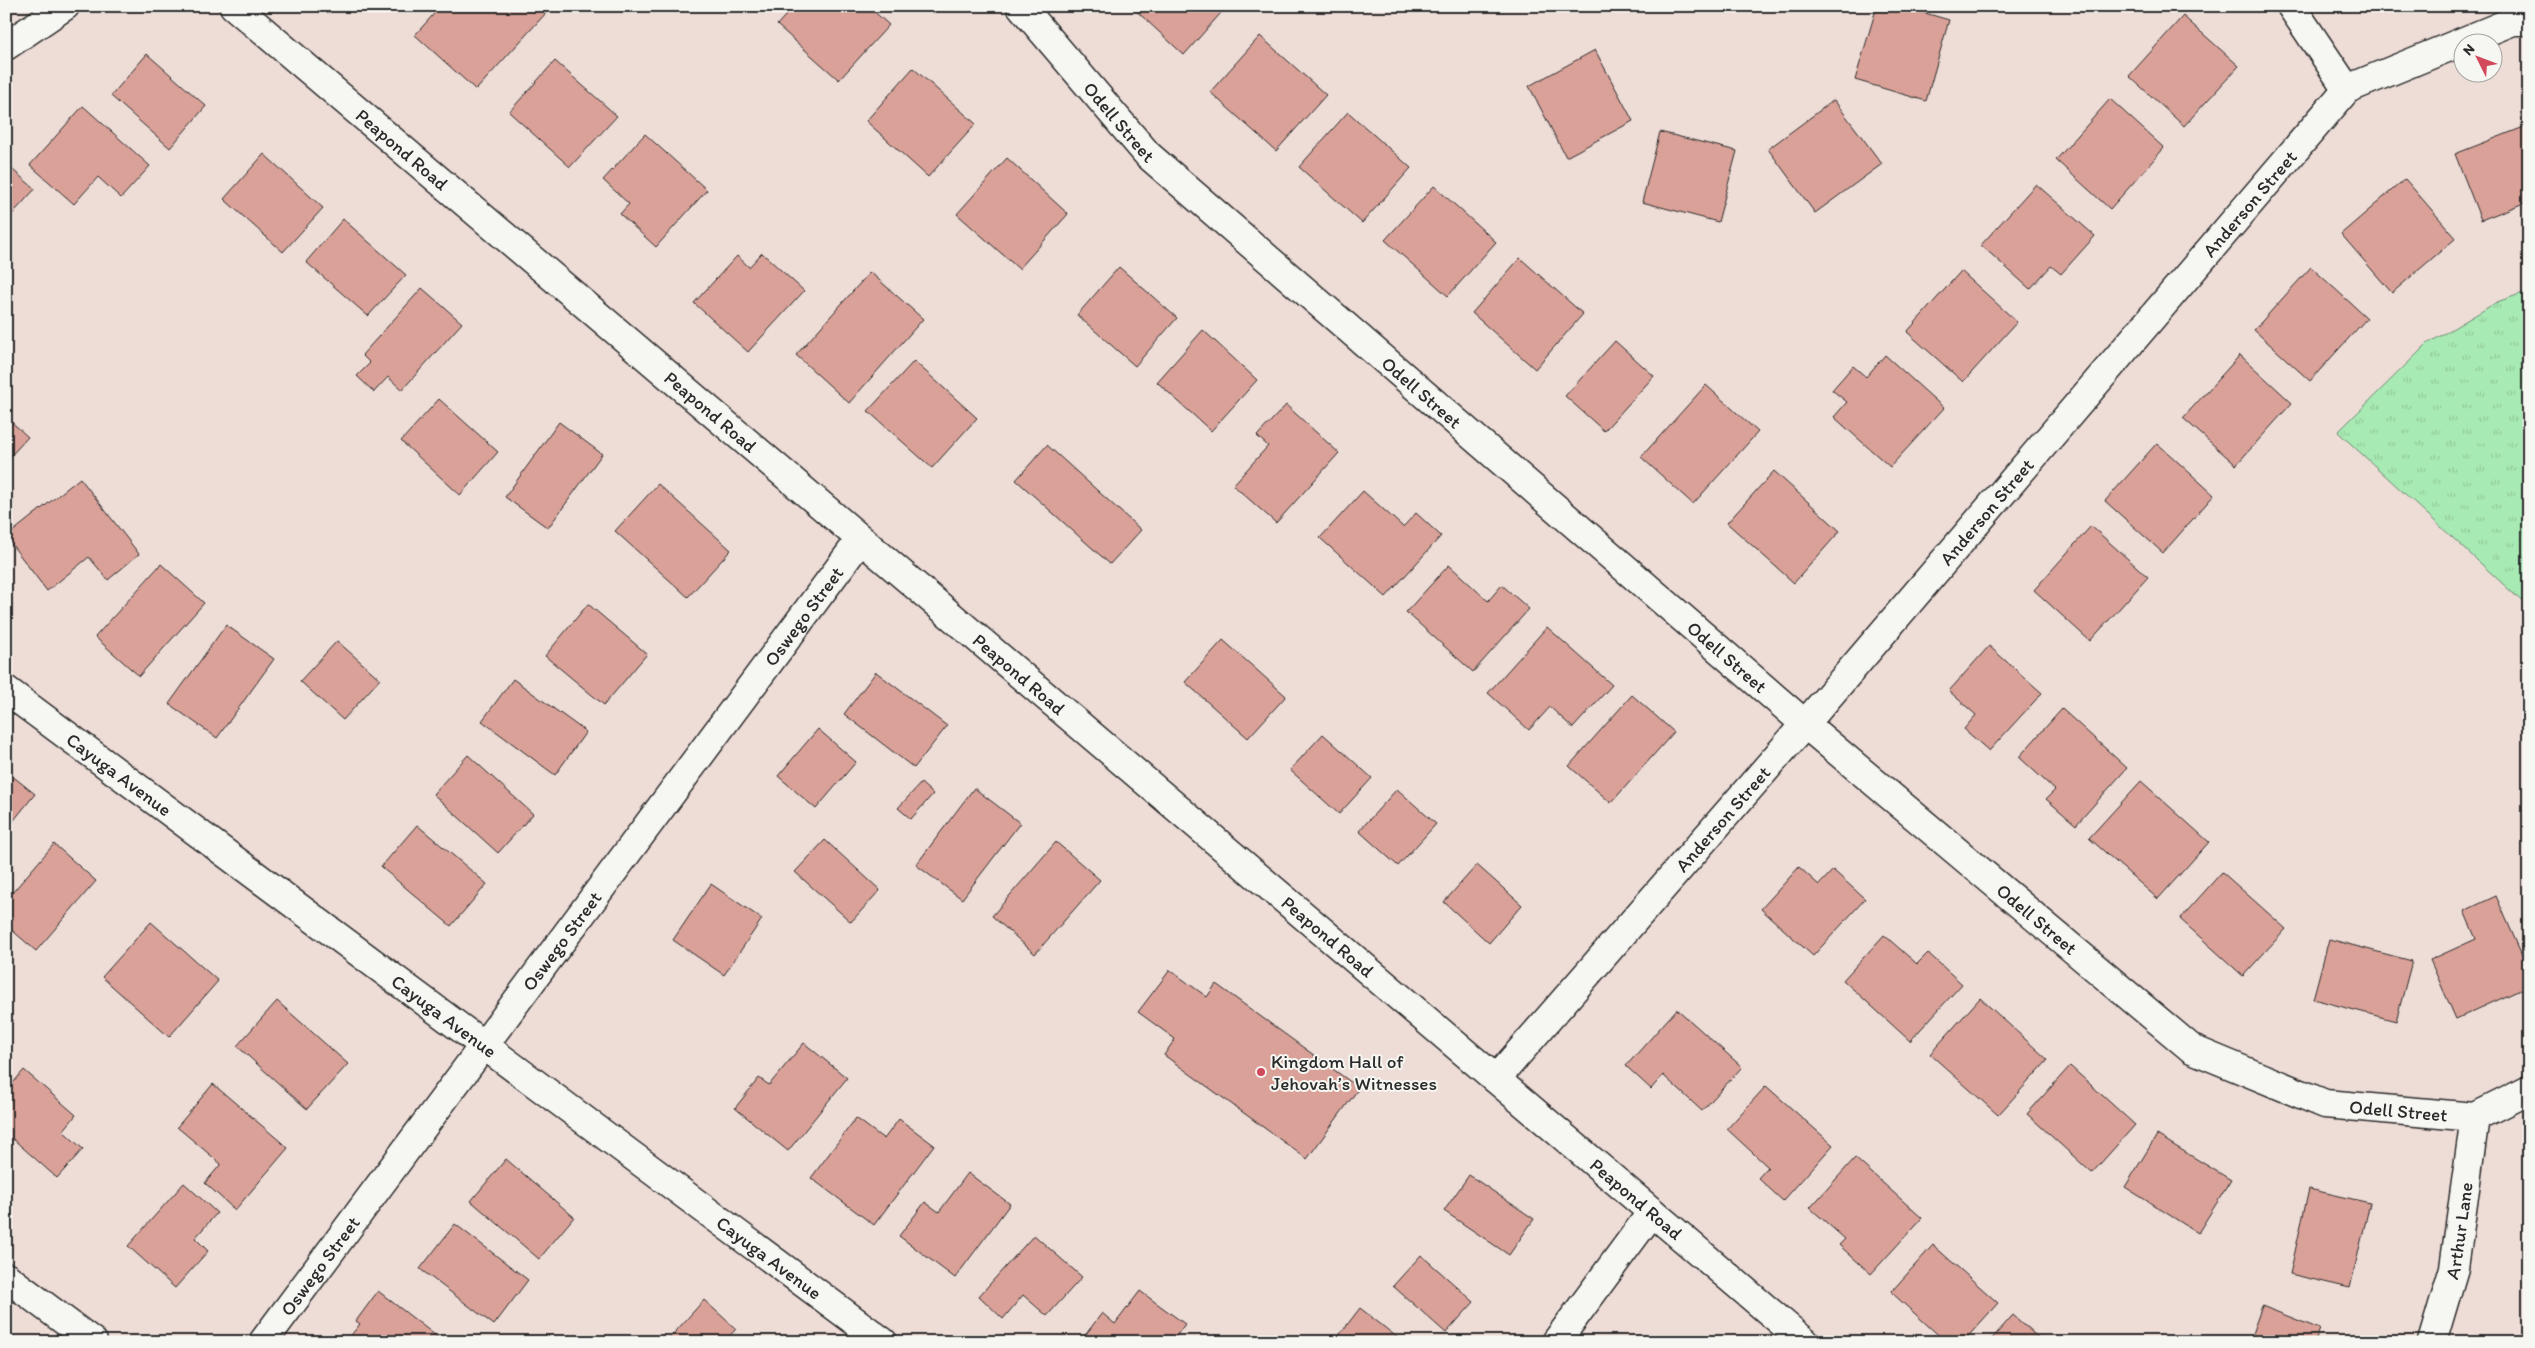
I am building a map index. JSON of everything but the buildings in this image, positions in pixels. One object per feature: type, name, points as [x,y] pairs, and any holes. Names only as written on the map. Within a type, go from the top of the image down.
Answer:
[{"type":"street","points":[[6,46],[65,6]]},
{"type":"street","name":"Peapond Road","points":[[234,6],[1805,1342]]},
{"type":"street","name":"Odell Street","points":[[1021,6],[1148,155],[1804,724],[2192,1049],[2325,1104],[2475,1117]]},
{"type":"street","points":[[2291,6],[2347,89]]},
{"type":"street","name":"Anderson Street","points":[[1496,1079],[1804,724],[2347,89],[2513,21],[2529,21]]},
{"type":"street","name":"Oswego Street","points":[[263,1342],[860,540]]},
{"type":"street","name":"Cayuga Avenue","points":[[6,690],[883,1342]]},
{"type":"street","points":[[2475,1117],[2529,1090]]},
{"type":"street","name":"Arthur Lane","points":[[2432,1342],[2454,1268],[2475,1117]]},
{"type":"street","points":[[1556,1342],[1652,1212]]},
{"type":"street","points":[[6,1277],[93,1342]]},
{"type":"green space","points":[[2529,291],[2529,608],[2338,432],[2427,344],[2497,302]]},
{"type":"place","name":"Kingdom Hall of Jehovah’s Witnesses","points":[[1261,1072]]}]
